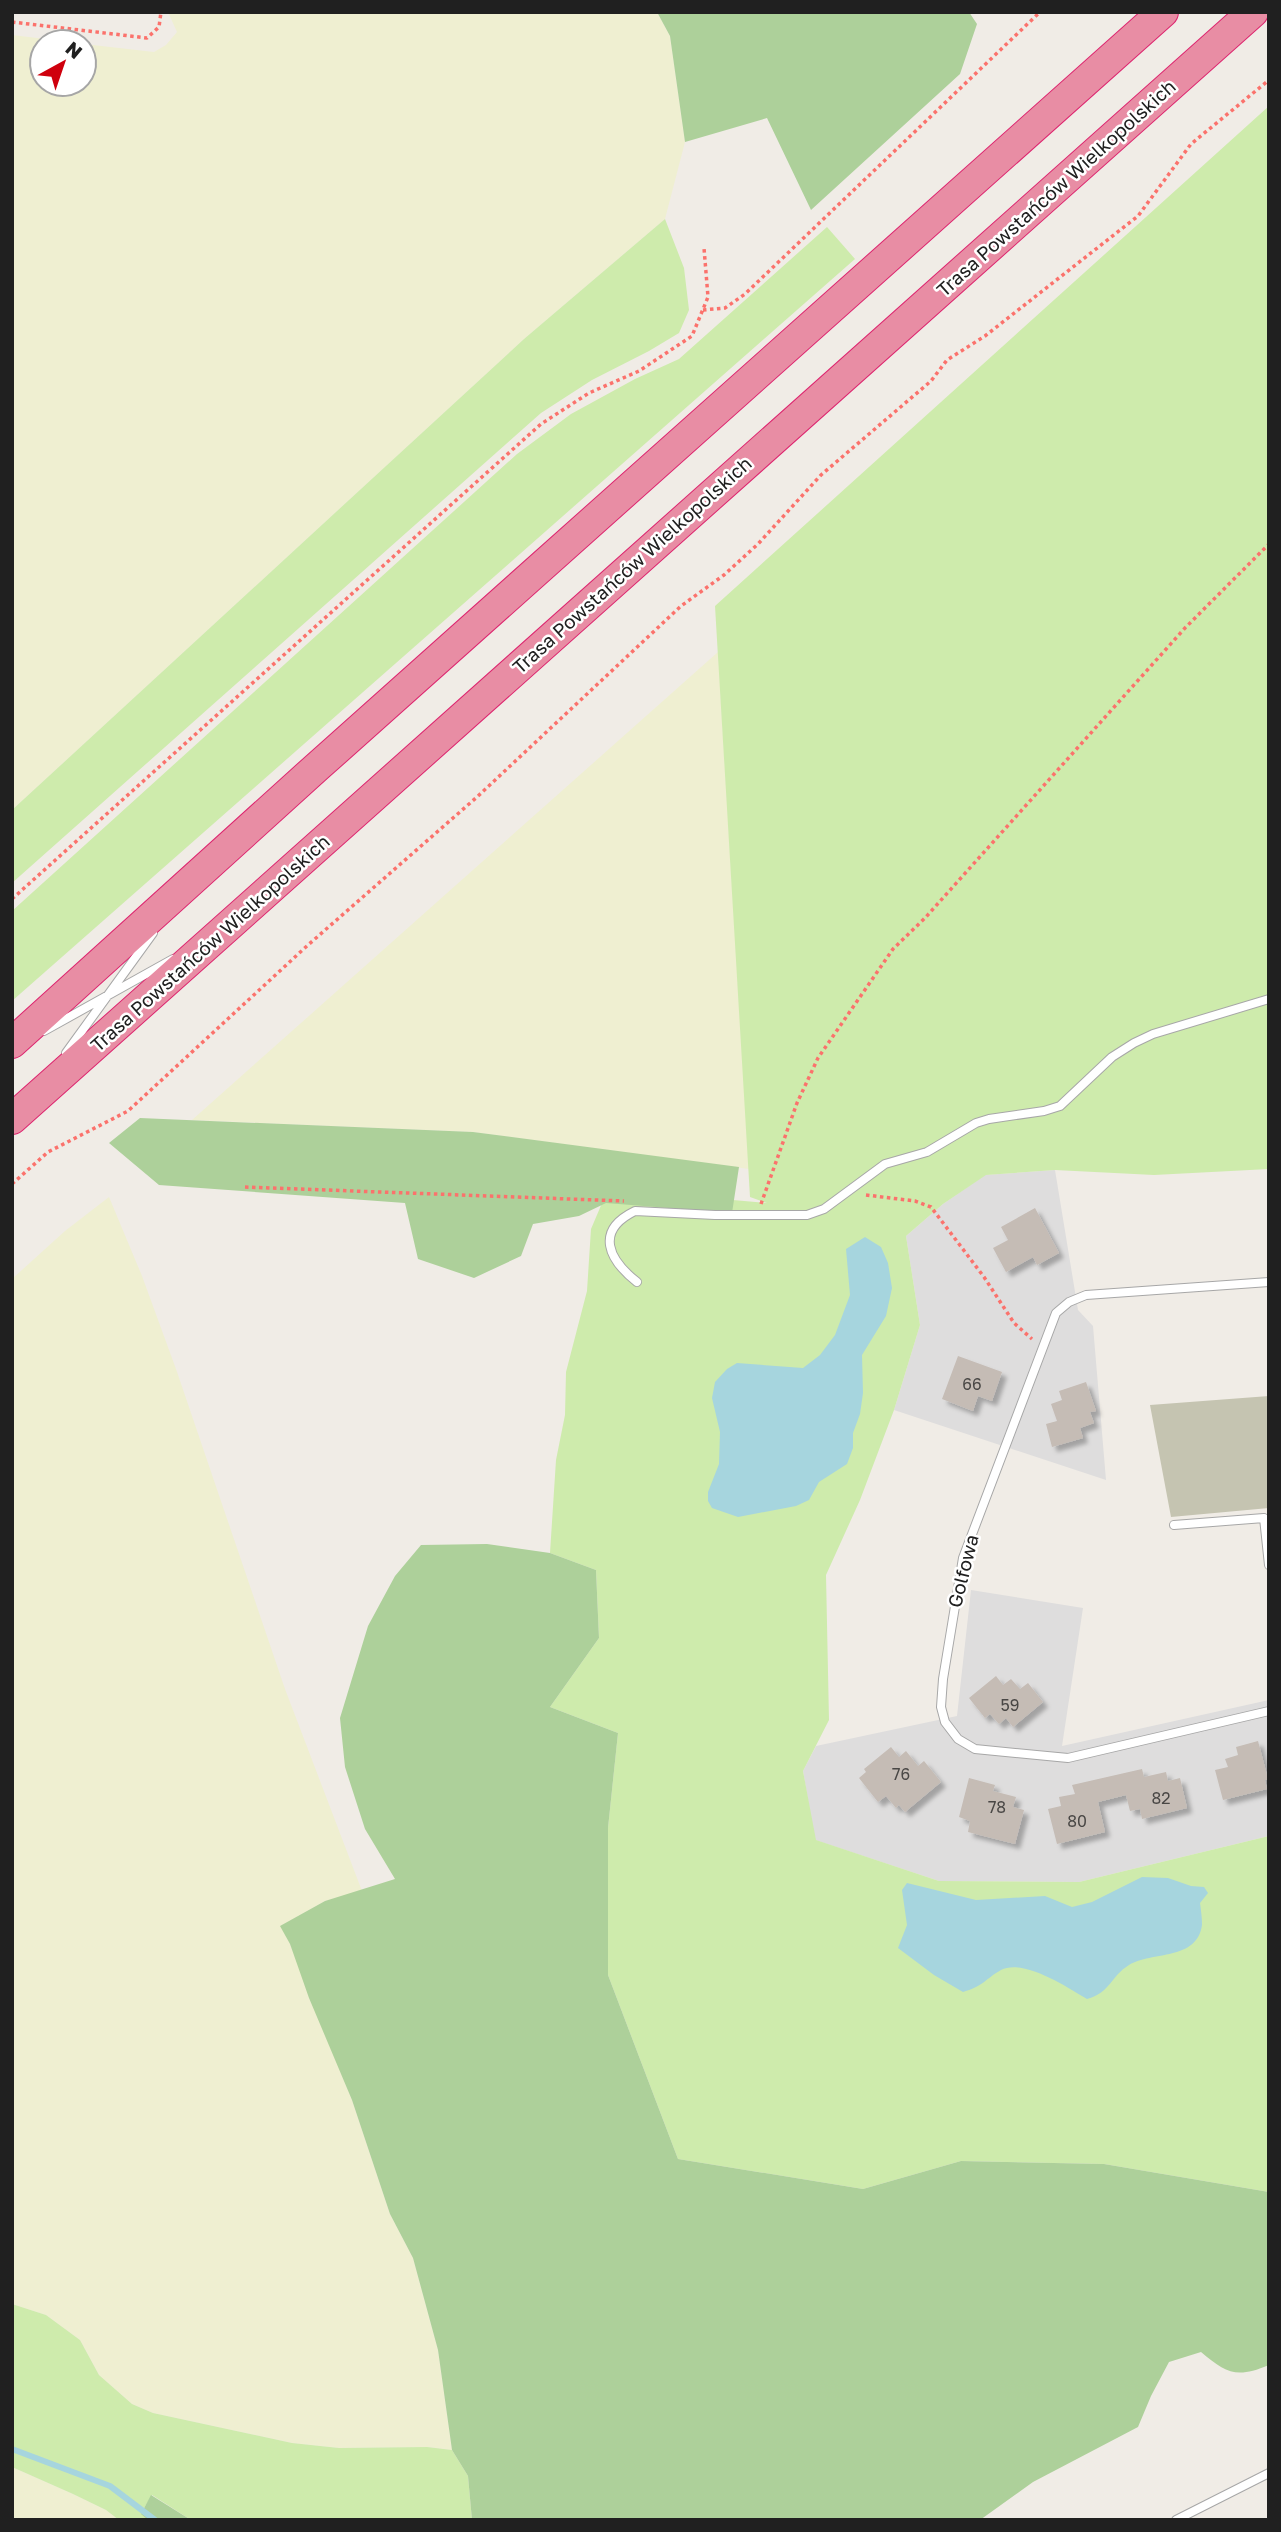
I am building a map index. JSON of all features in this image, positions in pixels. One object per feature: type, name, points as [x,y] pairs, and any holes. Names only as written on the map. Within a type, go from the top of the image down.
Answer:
[{"type":"highway","points":[[12,1043],[1163,12]]},
{"type":"highway","name":"Trasa Powstańców Wielkopolskich","points":[[21,1111],[1253,12]]},
{"type":"lane","points":[[164,917],[189,884]]},
{"type":"lane","points":[[61,1060],[156,928]]},
{"type":"lane","points":[[12,1049],[227,928]]},
{"type":"lane","points":[[637,1282],[614,1261],[610,1245],[613,1229],[623,1217],[635,1211],[715,1215],[807,1215],[824,1209],[885,1164],[927,1152],[975,1123],[1060,1106],[1112,1056],[1153,1034],[1269,999]]},
{"type":"lane","points":[[21,1111],[53,1071]]},
{"type":"lane","name":"Golfowa","points":[[1269,1282],[1086,1295],[1069,1302],[1056,1312],[963,1558],[943,1679],[941,1707],[945,1722],[958,1739],[975,1749],[1068,1758],[1269,1711]]},
{"type":"lane","points":[[1174,1525],[1266,1518],[1269,1565]]},
{"type":"lane","points":[[1176,2520],[1269,2473]]},
{"type":"path","points":[[12,22],[147,38],[159,27],[161,12]]},
{"type":"path","points":[[703,310],[725,308],[744,294],[1040,12]]},
{"type":"path","points":[[12,1184],[48,1152],[128,1111],[308,945],[477,797],[681,606],[750,552],[821,475],[931,381],[947,360],[985,337],[1138,216],[1191,144],[1269,79]]},
{"type":"path","points":[[12,899],[541,424],[589,393],[639,371],[692,336],[708,297],[704,248]]},
{"type":"path","points":[[750,1205],[760,1205],[797,1103],[818,1058],[893,950],[925,918],[1185,628],[1269,544]]},
{"type":"path","points":[[245,1187],[626,1201]]},
{"type":"path","points":[[846,1192],[915,1201],[931,1207],[977,1267],[1013,1323],[1042,1347]]},
{"type":"shaded area","points":[[168,12],[657,12],[670,36],[685,142],[665,219],[524,339],[12,810],[12,35],[28,37],[28,98],[98,98],[98,46],[154,52],[166,45],[177,32]]},
{"type":"shaded area","points":[[718,652],[749,1169],[473,1132],[192,1120]]},
{"type":"shaded area","points":[[1055,1170],[1078,1310],[1093,1326],[1106,1480],[894,1410],[920,1325],[906,1236],[943,1204],[985,1175]]},
{"type":"shaded area","points":[[109,1197],[176,1369],[285,1689],[362,1891],[325,1901],[281,1926],[352,2100],[390,2214],[413,2258],[438,2350],[452,2450],[427,2447],[339,2448],[292,2443],[153,2413],[132,2404],[99,2375],[80,2340],[46,2315],[12,2304],[12,1279],[65,1231]]},
{"type":"shaded area","points":[[1269,1396],[1269,1508],[1171,1517],[1150,1405]]},
{"type":"shaded area","points":[[971,1590],[1083,1608],[1062,1746],[1269,1700],[1269,1836],[1079,1882],[939,1881],[815,1840],[803,1771],[816,1746],[957,1716]]},
{"type":"shaded area","points":[[12,2467],[106,2510],[119,2520],[12,2520]]},
{"type":"green space","points":[[657,12],[969,12],[977,24],[960,74],[811,210],[767,118],[685,142],[670,36]]},
{"type":"green space","points":[[1269,106],[1269,1169],[1154,1175],[1055,1170],[986,1175],[943,1204],[906,1236],[920,1325],[894,1410],[860,1500],[826,1575],[829,1720],[803,1771],[816,1840],[939,1881],[1079,1882],[1269,1836],[1269,2192],[1104,2164],[961,2161],[863,2189],[678,2159],[608,1975],[608,1828],[618,1733],[550,1707],[599,1638],[596,1570],[550,1553],[556,1460],[565,1415],[566,1372],[587,1291],[591,1229],[608,1189],[767,1203],[750,1197],[715,606]]},
{"type":"green space","points":[[665,219],[684,268],[689,310],[679,333],[592,380],[541,413],[12,883],[12,810],[524,339]]},
{"type":"green space","points":[[827,227],[855,259],[12,1001],[12,911],[517,454],[571,414],[635,379],[679,359]]},
{"type":"green space","points":[[140,1118],[473,1132],[739,1167],[732,1213],[606,1203],[579,1216],[533,1224],[521,1256],[474,1278],[418,1259],[405,1203],[159,1185],[109,1143]]},
{"type":"green space","points":[[487,1544],[550,1553],[596,1570],[599,1638],[550,1707],[618,1733],[608,1828],[608,1975],[678,2159],[863,2189],[961,2161],[1104,2164],[1269,2192],[1269,2365],[1248,2372],[1232,2372],[1201,2352],[1169,2362],[1138,2427],[1033,2482],[980,2520],[472,2520],[468,2476],[452,2450],[438,2350],[413,2258],[390,2214],[352,2100],[309,1998],[290,1944],[280,1926],[325,1901],[395,1879],[365,1829],[345,1767],[340,1718],[368,1626],[395,1576],[421,1545]]},
{"type":"green space","points":[[12,2304],[46,2315],[80,2340],[99,2375],[132,2404],[153,2413],[292,2443],[339,2448],[427,2447],[452,2450],[468,2476],[472,2520],[191,2520],[152,2495],[141,2513],[148,2520],[119,2520],[106,2510],[12,2467]]},
{"type":"green space","points":[[151,2495],[191,2520],[148,2520],[141,2514]]},
{"type":"water","points":[[865,1237],[881,1247],[888,1263],[892,1288],[886,1316],[862,1355],[863,1393],[860,1414],[853,1433],[853,1448],[847,1464],[819,1482],[809,1500],[796,1506],[738,1517],[712,1508],[708,1501],[708,1492],[719,1464],[720,1432],[712,1398],[715,1382],[737,1363],[803,1368],[820,1355],[835,1335],[850,1295],[846,1249]]},
{"type":"water","points":[[1142,1877],[1168,1878],[1191,1886],[1204,1887],[1208,1893],[1200,1903],[1202,1925],[1198,1936],[1183,1950],[1129,1965],[1106,1989],[1087,1999],[1045,1975],[1010,1967],[963,1992],[934,1975],[898,1948],[907,1925],[902,1890],[907,1883],[976,1900],[1045,1896],[1072,1907],[1092,1902]]},
{"type":"building","points":[[1035,1208],[1059,1253],[1037,1265],[1033,1257],[1006,1272],[993,1248],[1008,1240],[1001,1227]]},
{"type":"building","points":[[958,1356],[1002,1372],[992,1401],[978,1396],[973,1411],[942,1399]]},
{"type":"building","points":[[1086,1382],[1096,1411],[1090,1412],[1094,1423],[1080,1428],[1083,1438],[1052,1447],[1046,1424],[1057,1421],[1051,1404],[1062,1400],[1059,1391]]},
{"type":"building","points":[[996,1676],[1003,1685],[1011,1679],[1020,1689],[1028,1683],[1043,1702],[1013,1727],[1006,1718],[999,1724],[990,1714],[985,1718],[969,1698]]},
{"type":"building","points":[[1258,1741],[1268,1779],[1265,1780],[1267,1789],[1223,1800],[1215,1770],[1228,1767],[1225,1759],[1238,1755],[1236,1747]]},
{"type":"building","points":[[891,1747],[899,1757],[906,1751],[918,1766],[924,1761],[941,1782],[905,1812],[899,1805],[896,1808],[886,1796],[878,1802],[859,1778],[866,1772],[864,1769]]},
{"type":"building","points":[[1142,1769],[1144,1777],[1166,1772],[1168,1781],[1180,1778],[1187,1808],[1142,1819],[1140,1809],[1130,1811],[1126,1795],[1098,1802],[1105,1832],[1057,1844],[1048,1809],[1061,1806],[1059,1797],[1075,1794],[1072,1785]]},
{"type":"building","points":[[969,1778],[995,1785],[993,1791],[1016,1797],[1013,1807],[1024,1810],[1015,1844],[968,1832],[970,1821],[959,1817]]},
{"type":"waterway","points":[[12,2449],[110,2486],[155,2520]]}]
